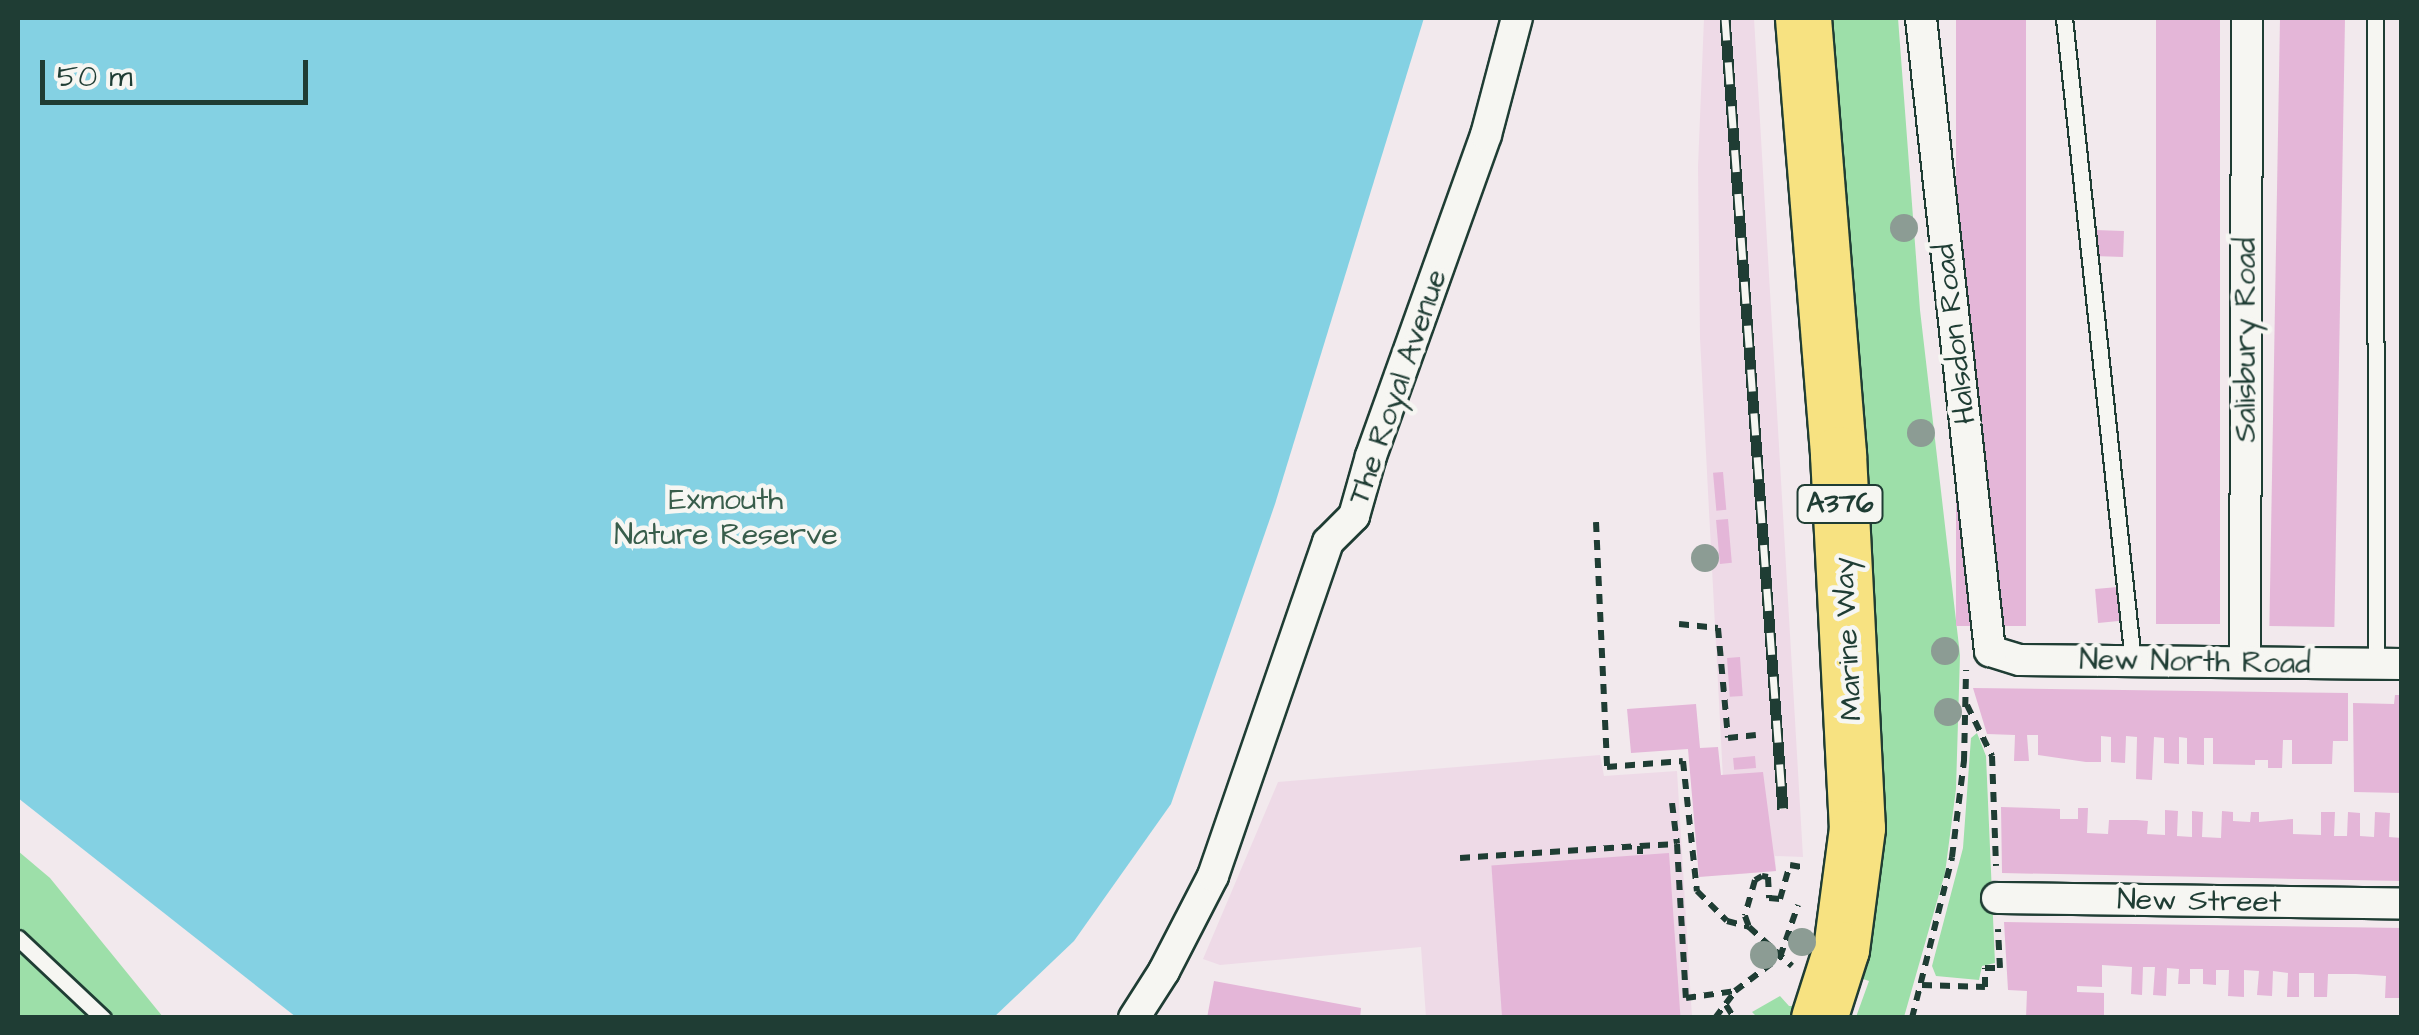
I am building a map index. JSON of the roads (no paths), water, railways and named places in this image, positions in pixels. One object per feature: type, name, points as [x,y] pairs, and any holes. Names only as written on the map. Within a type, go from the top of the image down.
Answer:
[{"type":"highway","name":"Marine Way","points":[[1803,18],[1833,379],[1858,828],[1841,949],[1819,1018]]},
{"type":"street","name":"The Royal Avenue","points":[[1134,1018],[1164,971],[1212,876],[1328,542],[1354,516],[1371,456],[1486,134],[1518,18]]},
{"type":"street","name":"Halsdon Road","points":[[1921,18],[1990,651]]},
{"type":"street","name":"Salisbury Road","points":[[2245,662],[2246,18]]},
{"type":"street","name":"New North Road","points":[[1990,651],[2020,660],[2389,664]]},
{"type":"street","name":"New Street","points":[[1997,898],[2402,904]]},
{"type":"lane","points":[[2064,18],[2133,661]]},
{"type":"lane","points":[[2375,18],[2389,664]]},
{"type":"lane","points":[[18,938],[103,1018]]},
{"type":"water","name":"Exmouth Nature Reserve","points":[[18,18],[1424,18],[1275,504],[1171,804],[1074,941],[993,1018],[296,1017],[18,798]]},
{"type":"railway","points":[[1725,18],[1783,809]]}]
